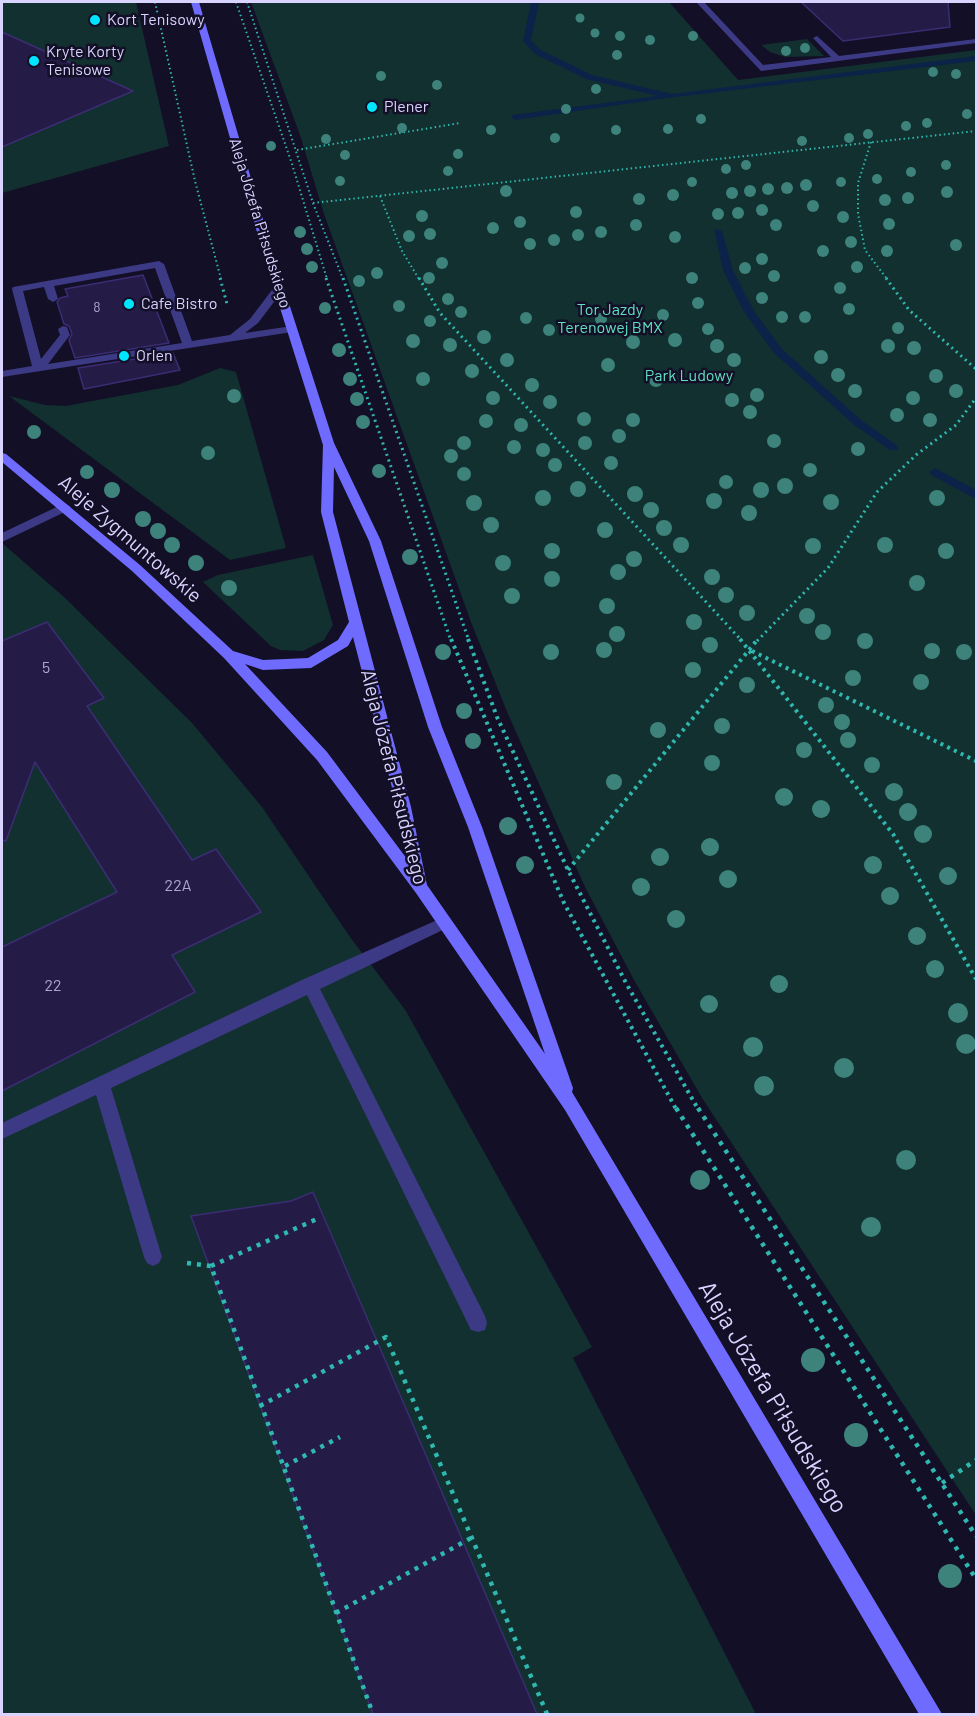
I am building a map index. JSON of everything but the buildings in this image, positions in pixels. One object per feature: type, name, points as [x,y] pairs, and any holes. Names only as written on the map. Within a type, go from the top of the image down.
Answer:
[{"type":"street","name":"Aleja Józefa Piłsudskiego","points":[[195,2],[279,288],[328,443],[375,541],[435,727],[476,827],[571,1105]]},
{"type":"street","name":"Aleja Józefa Piłsudskiego","points":[[328,443],[327,512],[404,807],[421,889],[571,1105],[931,1714]]},
{"type":"street","name":"Aleje Zygmuntowskie","points":[[2,456],[153,582],[229,655],[322,756],[421,889]]},
{"type":"street","name":"Aleje Zygmuntowskie","points":[[229,655],[263,665],[311,663],[344,643],[355,623]]},
{"type":"lane","points":[[700,2],[761,68],[976,41]]},
{"type":"lane","points":[[817,38],[838,59]]},
{"type":"lane","points":[[38,369],[17,289],[159,264],[188,344]]},
{"type":"lane","points":[[48,284],[52,299]]},
{"type":"lane","points":[[235,337],[254,321],[279,288]]},
{"type":"lane","points":[[38,369],[64,335],[63,329]]},
{"type":"lane","points":[[4,376],[188,344],[292,329]]},
{"type":"lane","points":[[2,538],[65,507]]},
{"type":"lane","points":[[2,1131],[310,984],[444,923]]},
{"type":"lane","points":[[310,984],[478,1323]]},
{"type":"lane","points":[[101,1083],[153,1257]]},
{"type":"path","points":[[155,2],[195,181],[235,337]]},
{"type":"path","points":[[236,2],[292,165],[322,266],[456,652],[564,903],[679,1114],[976,1580]]},
{"type":"path","points":[[246,2],[313,203],[339,265],[357,325],[475,659],[497,717],[568,870],[626,983],[694,1104],[976,1536]]},
{"type":"path","points":[[297,150],[460,123]]},
{"type":"path","points":[[313,203],[976,131]]},
{"type":"path","points":[[871,142],[858,183],[858,214],[865,250],[909,310],[976,369]]},
{"type":"path","points":[[380,196],[402,251],[440,313],[749,649],[843,767],[892,834],[976,979]]},
{"type":"path","points":[[568,870],[749,649],[828,568],[845,537],[877,492],[916,455],[956,425],[976,399]]},
{"type":"path","points":[[749,649],[976,761]]},
{"type":"path","points":[[153,1257],[211,1266],[317,1219]]},
{"type":"path","points":[[211,1266],[373,1714]]},
{"type":"path","points":[[260,1406],[386,1337],[547,1714]]},
{"type":"path","points":[[285,1466],[340,1437]]},
{"type":"path","points":[[942,1483],[976,1460]]},
{"type":"path","points":[[336,1613],[471,1538]]},
{"type":"green space","points":[[2,2],[136,2],[169,146],[2,193]]},
{"type":"green space","name":"Park Ludowy","points":[[251,2],[669,2],[738,80],[976,50],[976,1515],[702,1098],[634,980],[585,887],[508,714],[471,622],[324,214],[300,135]]},
{"type":"green space","points":[[807,39],[824,56],[785,57],[770,52],[761,45]]},
{"type":"green space","points":[[220,368],[236,372],[286,548],[230,560],[9,396],[45,405],[66,406],[178,385]]},
{"type":"green space","points":[[2,543],[64,597],[192,723],[262,807],[350,937],[406,1011],[592,1347],[573,1358],[756,1714],[2,1714]]},
{"type":"green space","points":[[313,555],[333,625],[324,640],[303,651],[280,650],[271,646],[203,582],[218,575]]},
{"type":"waterway","points":[[535,2],[527,41],[538,52],[589,77],[672,97],[976,59]]},
{"type":"waterway","points":[[515,117],[663,98]]},
{"type":"waterway","points":[[717,231],[728,270],[749,312],[778,351],[857,422],[894,448]]},
{"type":"waterway","points":[[935,472],[976,495]]},
{"type":"place","name":"Kort Tenisowy","points":[[95,20]]},
{"type":"place","name":"Kryte Korty Tenisowe","points":[[34,61]]},
{"type":"place","name":"Plener","points":[[372,107]]},
{"type":"place","name":"Cafe Bistro","points":[[129,304]]},
{"type":"place","name":"Orlen","points":[[124,356]]},
{"type":"park label","name":"Tor Jazdy Terenowej BMX","points":[[610,319]]}]
